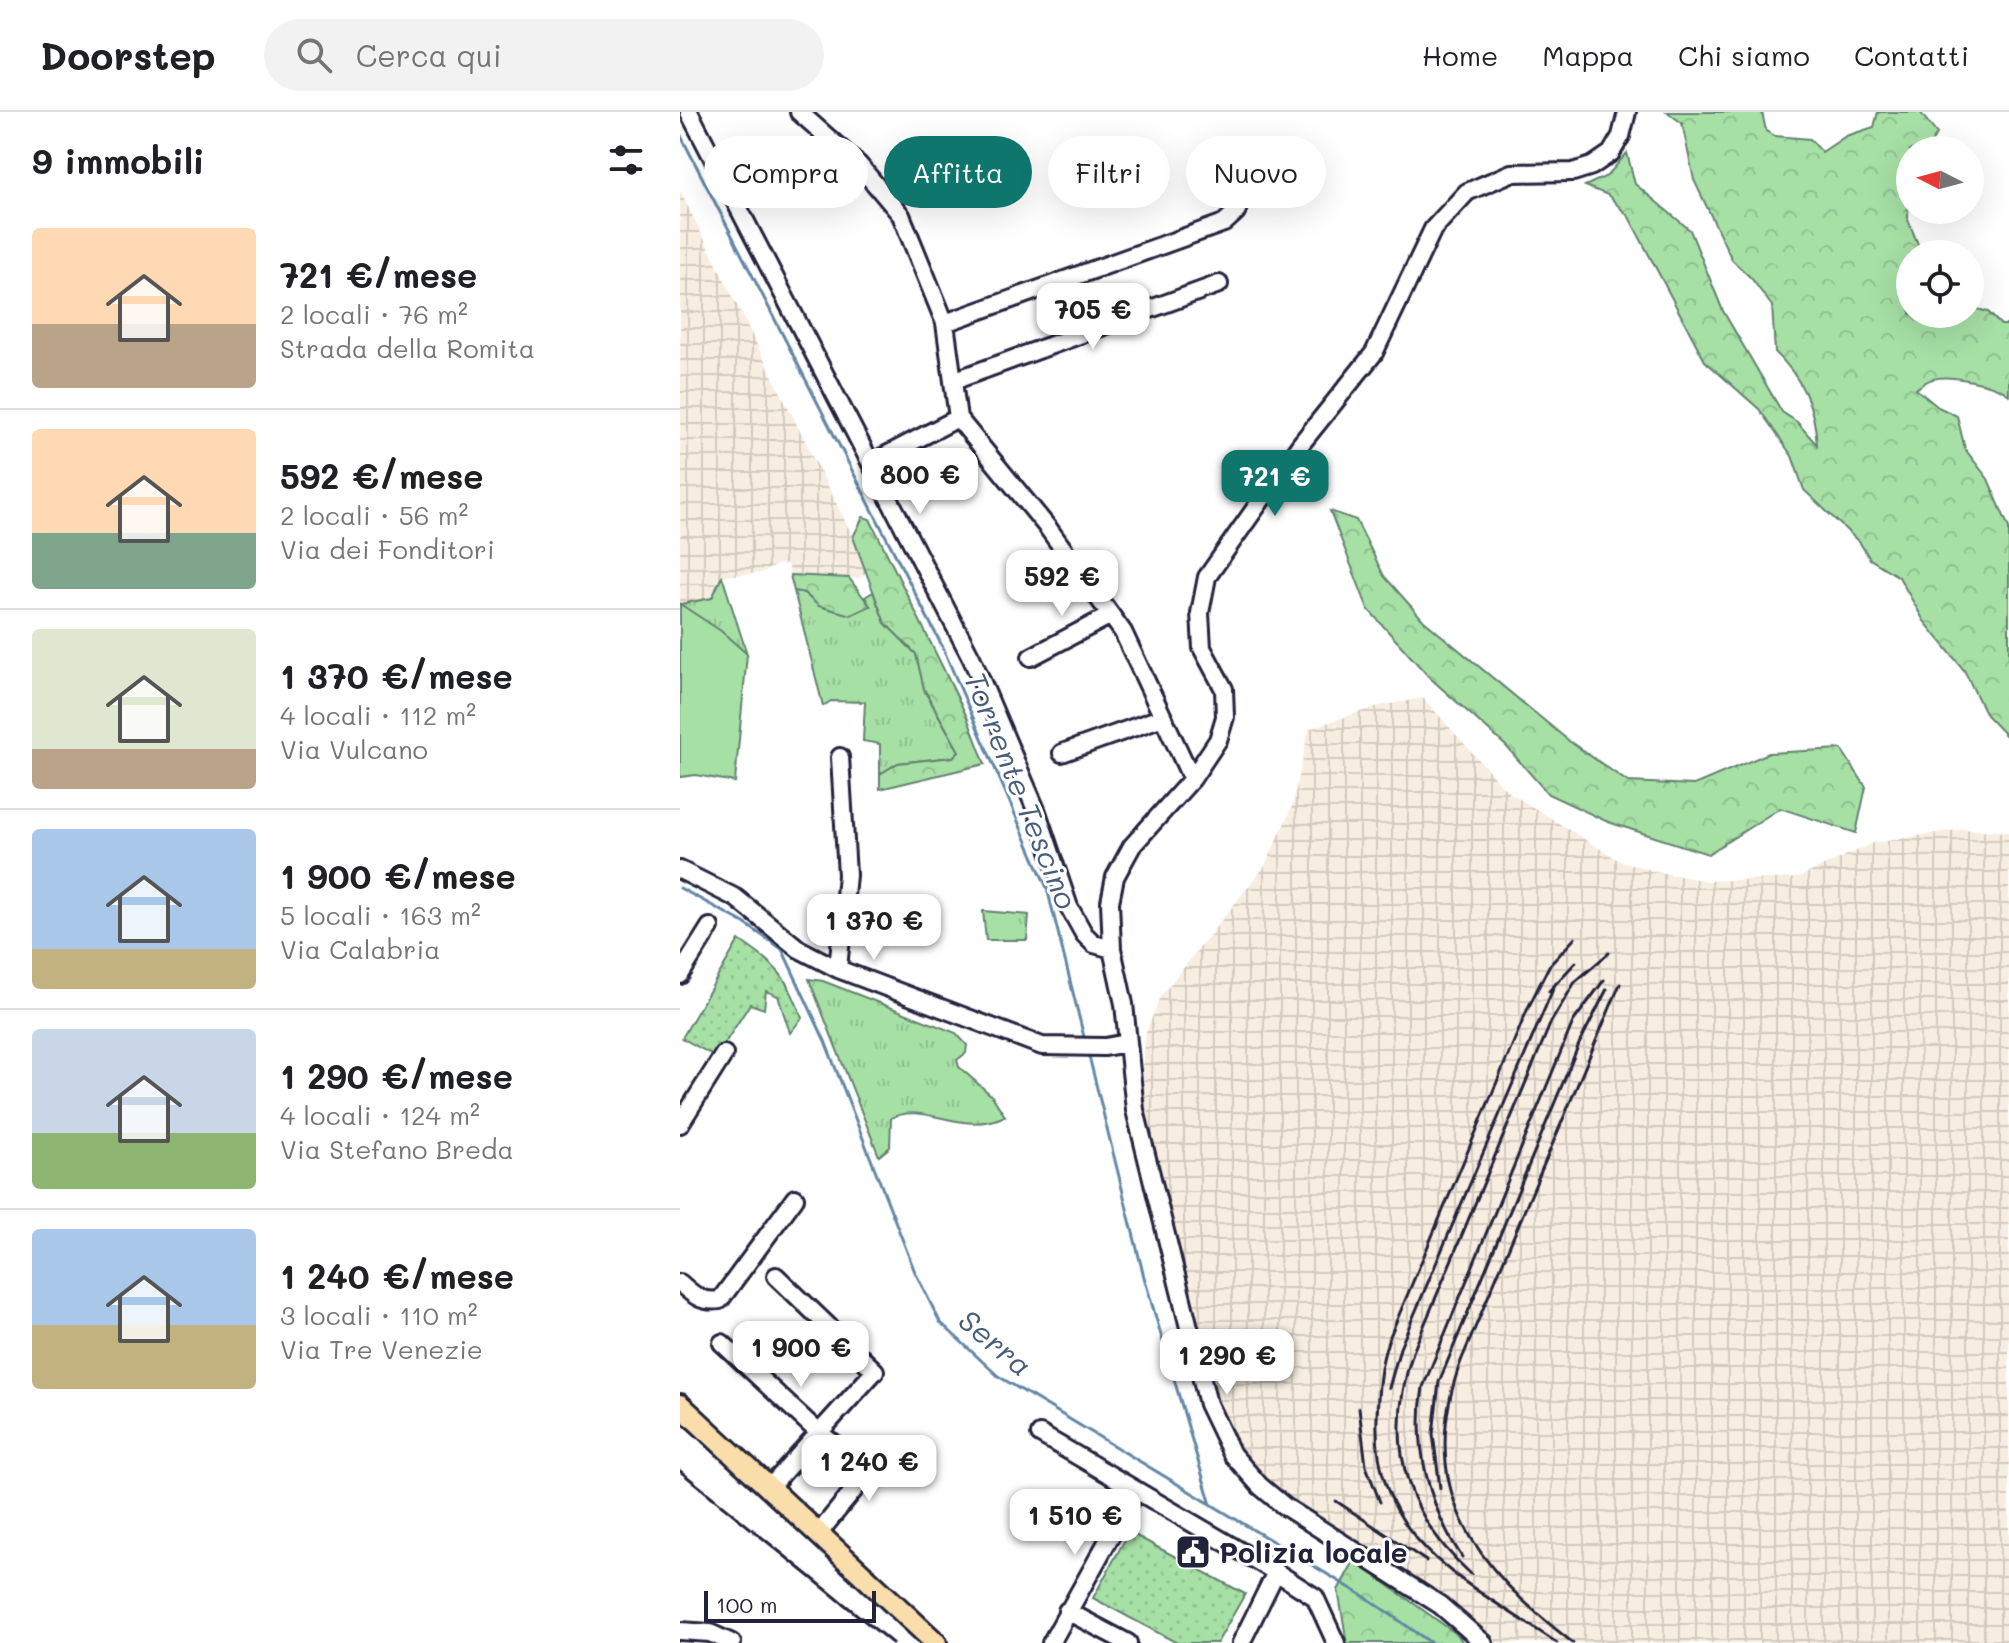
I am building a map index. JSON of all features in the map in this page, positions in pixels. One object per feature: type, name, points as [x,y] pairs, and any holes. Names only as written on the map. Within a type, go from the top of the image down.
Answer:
[{"type":"main road","points":[[680,1405],[936,1643]]},
{"type":"street","points":[[689,112],[972,659],[1037,812],[1069,907],[1084,934],[1094,944],[1112,949]]},
{"type":"street","points":[[799,112],[859,165],[901,215],[945,323],[958,418],[1048,528],[1123,632],[1192,779]]},
{"type":"street","points":[[1484,1643],[1440,1605],[1284,1506],[1260,1486],[1232,1454],[1208,1404],[1135,1110],[1124,1004],[1112,949],[1110,902],[1115,877],[1132,846],[1192,779],[1218,740],[1225,717],[1224,689],[1202,648],[1200,613],[1207,577],[1300,445],[1374,353],[1433,229],[1467,192],[1511,173],[1573,172],[1592,166],[1611,153],[1621,136],[1627,112]]},
{"type":"street","points":[[945,323],[1224,223],[1238,208]]},
{"type":"street","points":[[953,381],[1219,284]]},
{"type":"street","points":[[871,463],[958,418]]},
{"type":"street","points":[[1031,657],[1111,615]]},
{"type":"street","points":[[1062,753],[1163,717]]},
{"type":"street","points":[[838,969],[847,875],[840,757]]},
{"type":"street","points":[[680,870],[736,898],[799,949],[838,969],[1023,1041],[1077,1047],[1127,1043]]},
{"type":"street","points":[[680,975],[710,927]]},
{"type":"street","points":[[680,1124],[724,1054]]},
{"type":"street","points":[[680,1283],[694,1297],[709,1302],[720,1300],[795,1198]]},
{"type":"street","points":[[769,1488],[875,1371],[776,1276]]},
{"type":"street","points":[[722,1343],[818,1432],[858,1462]]},
{"type":"street","points":[[1040,1434],[1315,1597],[1336,1643]]},
{"type":"street","points":[[818,1534],[889,1447]]},
{"type":"street","points":[[1051,1643],[1136,1490]]},
{"type":"street","points":[[1241,1643],[1276,1572]]},
{"type":"street","points":[[1067,1611],[1128,1643]]},
{"type":"street","points":[[680,1631],[710,1633],[732,1643]]},
{"type":"shaded area","points":[[680,191],[853,537],[867,572],[859,578],[790,575],[788,565],[780,564],[760,573],[722,576],[712,598],[680,604]]},
{"type":"shaded area","points":[[1423,698],[1507,791],[1618,860],[1654,871],[1706,881],[1798,878],[1873,843],[1963,829],[2009,832],[2009,1643],[1493,1643],[1465,1614],[1422,1583],[1360,1548],[1290,1499],[1251,1464],[1219,1408],[1145,1109],[1143,1063],[1146,1033],[1160,997],[1265,866],[1292,807],[1309,729],[1375,707]]},
{"type":"green space","points":[[1667,112],[1762,112],[1766,131],[1775,136],[1810,139],[1822,152],[1846,136],[1874,127],[1878,112],[1920,112],[1937,134],[1896,136],[1896,224],[1910,224],[1916,240],[1896,240],[1896,328],[1984,328],[1984,311],[2001,325],[2009,325],[2009,395],[1984,384],[1950,378],[1931,380],[1916,389],[1938,407],[1957,416],[1965,449],[1988,479],[2009,528],[2009,739],[1986,715],[1964,670],[1924,621],[1899,577],[1870,559],[1860,543],[1804,490],[1792,456],[1759,409],[1705,361],[1629,217],[1608,195],[1585,186],[1607,176],[1627,153],[1635,184],[1690,230],[1723,311],[1782,412],[1797,422],[1817,445],[1805,394],[1793,372],[1775,352],[1772,306],[1751,278],[1732,260],[1694,180],[1682,123]]},
{"type":"green space","points":[[1330,511],[1356,520],[1384,576],[1424,621],[1569,741],[1628,782],[1694,785],[1769,753],[1841,749],[1866,787],[1856,833],[1780,808],[1708,854],[1608,822],[1548,794],[1506,746],[1429,677],[1368,609]]},
{"type":"green space","points":[[863,517],[870,519],[967,717],[985,764],[880,789],[880,774],[898,763],[953,757],[959,751],[924,689],[916,654],[885,623],[853,537]]},
{"type":"green space","points":[[790,575],[849,578],[870,606],[851,615],[819,606],[804,593],[794,591]]},
{"type":"green space","points":[[722,576],[747,654],[680,604],[712,598]]},
{"type":"green space","points":[[794,591],[804,593],[819,606],[870,606],[865,597],[873,592],[885,623],[916,654],[925,692],[959,751],[953,757],[898,763],[880,774],[880,744],[863,741],[865,702],[831,701],[823,706]]},
{"type":"green space","points":[[680,604],[721,631],[747,654],[735,782],[696,775],[680,777]]},
{"type":"green space","points":[[983,911],[1029,915],[1027,940],[986,940]]},
{"type":"green space","points":[[739,940],[779,972],[802,1018],[790,1033],[778,996],[766,991],[764,1009],[750,1004],[716,1057],[682,1038]]},
{"type":"green space","points":[[809,979],[823,981],[956,1033],[967,1045],[966,1053],[957,1060],[959,1067],[992,1096],[1005,1116],[973,1123],[917,1113],[891,1118],[890,1147],[879,1156]]},
{"type":"green space","points":[[1129,1532],[1245,1594],[1217,1643],[1177,1643],[1093,1598]]},
{"type":"green space","points":[[1354,1561],[1458,1635],[1463,1643],[1347,1643],[1338,1590]]},
{"type":"waterway","name":"Torrente Tescino","points":[[680,134],[942,646],[1047,888],[1085,1041]]},
{"type":"waterway","name":"Serra","points":[[680,888],[744,923],[782,949],[825,1041],[915,1272],[940,1322],[998,1376],[1370,1600],[1431,1643]]},
{"type":"waterway","name":"Torrente Tescino","points":[[1088,1052],[1144,1277],[1211,1505]]},
{"type":"railway","points":[[1557,1643],[1460,1578],[1432,1555],[1409,1529],[1391,1498],[1380,1462],[1377,1419],[1381,1370],[1388,1341],[1528,1008],[1549,966],[1575,938]]},
{"type":"railway","points":[[1471,1574],[1429,1526],[1415,1500],[1401,1444],[1400,1415],[1404,1384],[1413,1352],[1551,1022],[1575,982],[1609,953]]},
{"type":"railway","points":[[1549,991],[1576,962]]},
{"type":"railway","points":[[1462,1557],[1441,1518],[1426,1475],[1420,1431],[1423,1387],[1573,1022],[1604,980]]},
{"type":"railway","points":[[1389,1388],[1400,1348],[1556,982]]},
{"type":"railway","points":[[1573,1643],[1508,1585],[1482,1554],[1463,1522],[1450,1487],[1445,1449],[1448,1407],[1461,1361],[1620,984]]},
{"type":"railway","points":[[1440,1488],[1433,1434],[1439,1382],[1579,1044],[1607,989]]},
{"type":"railway","points":[[1359,1408],[1366,1466],[1380,1502]]},
{"type":"railway","points":[[680,1471],[892,1643]]},
{"type":"railway","points":[[1336,1501],[1426,1561]]},
{"type":"place","name":"Polizia locale","points":[[1193,1552]]}]
